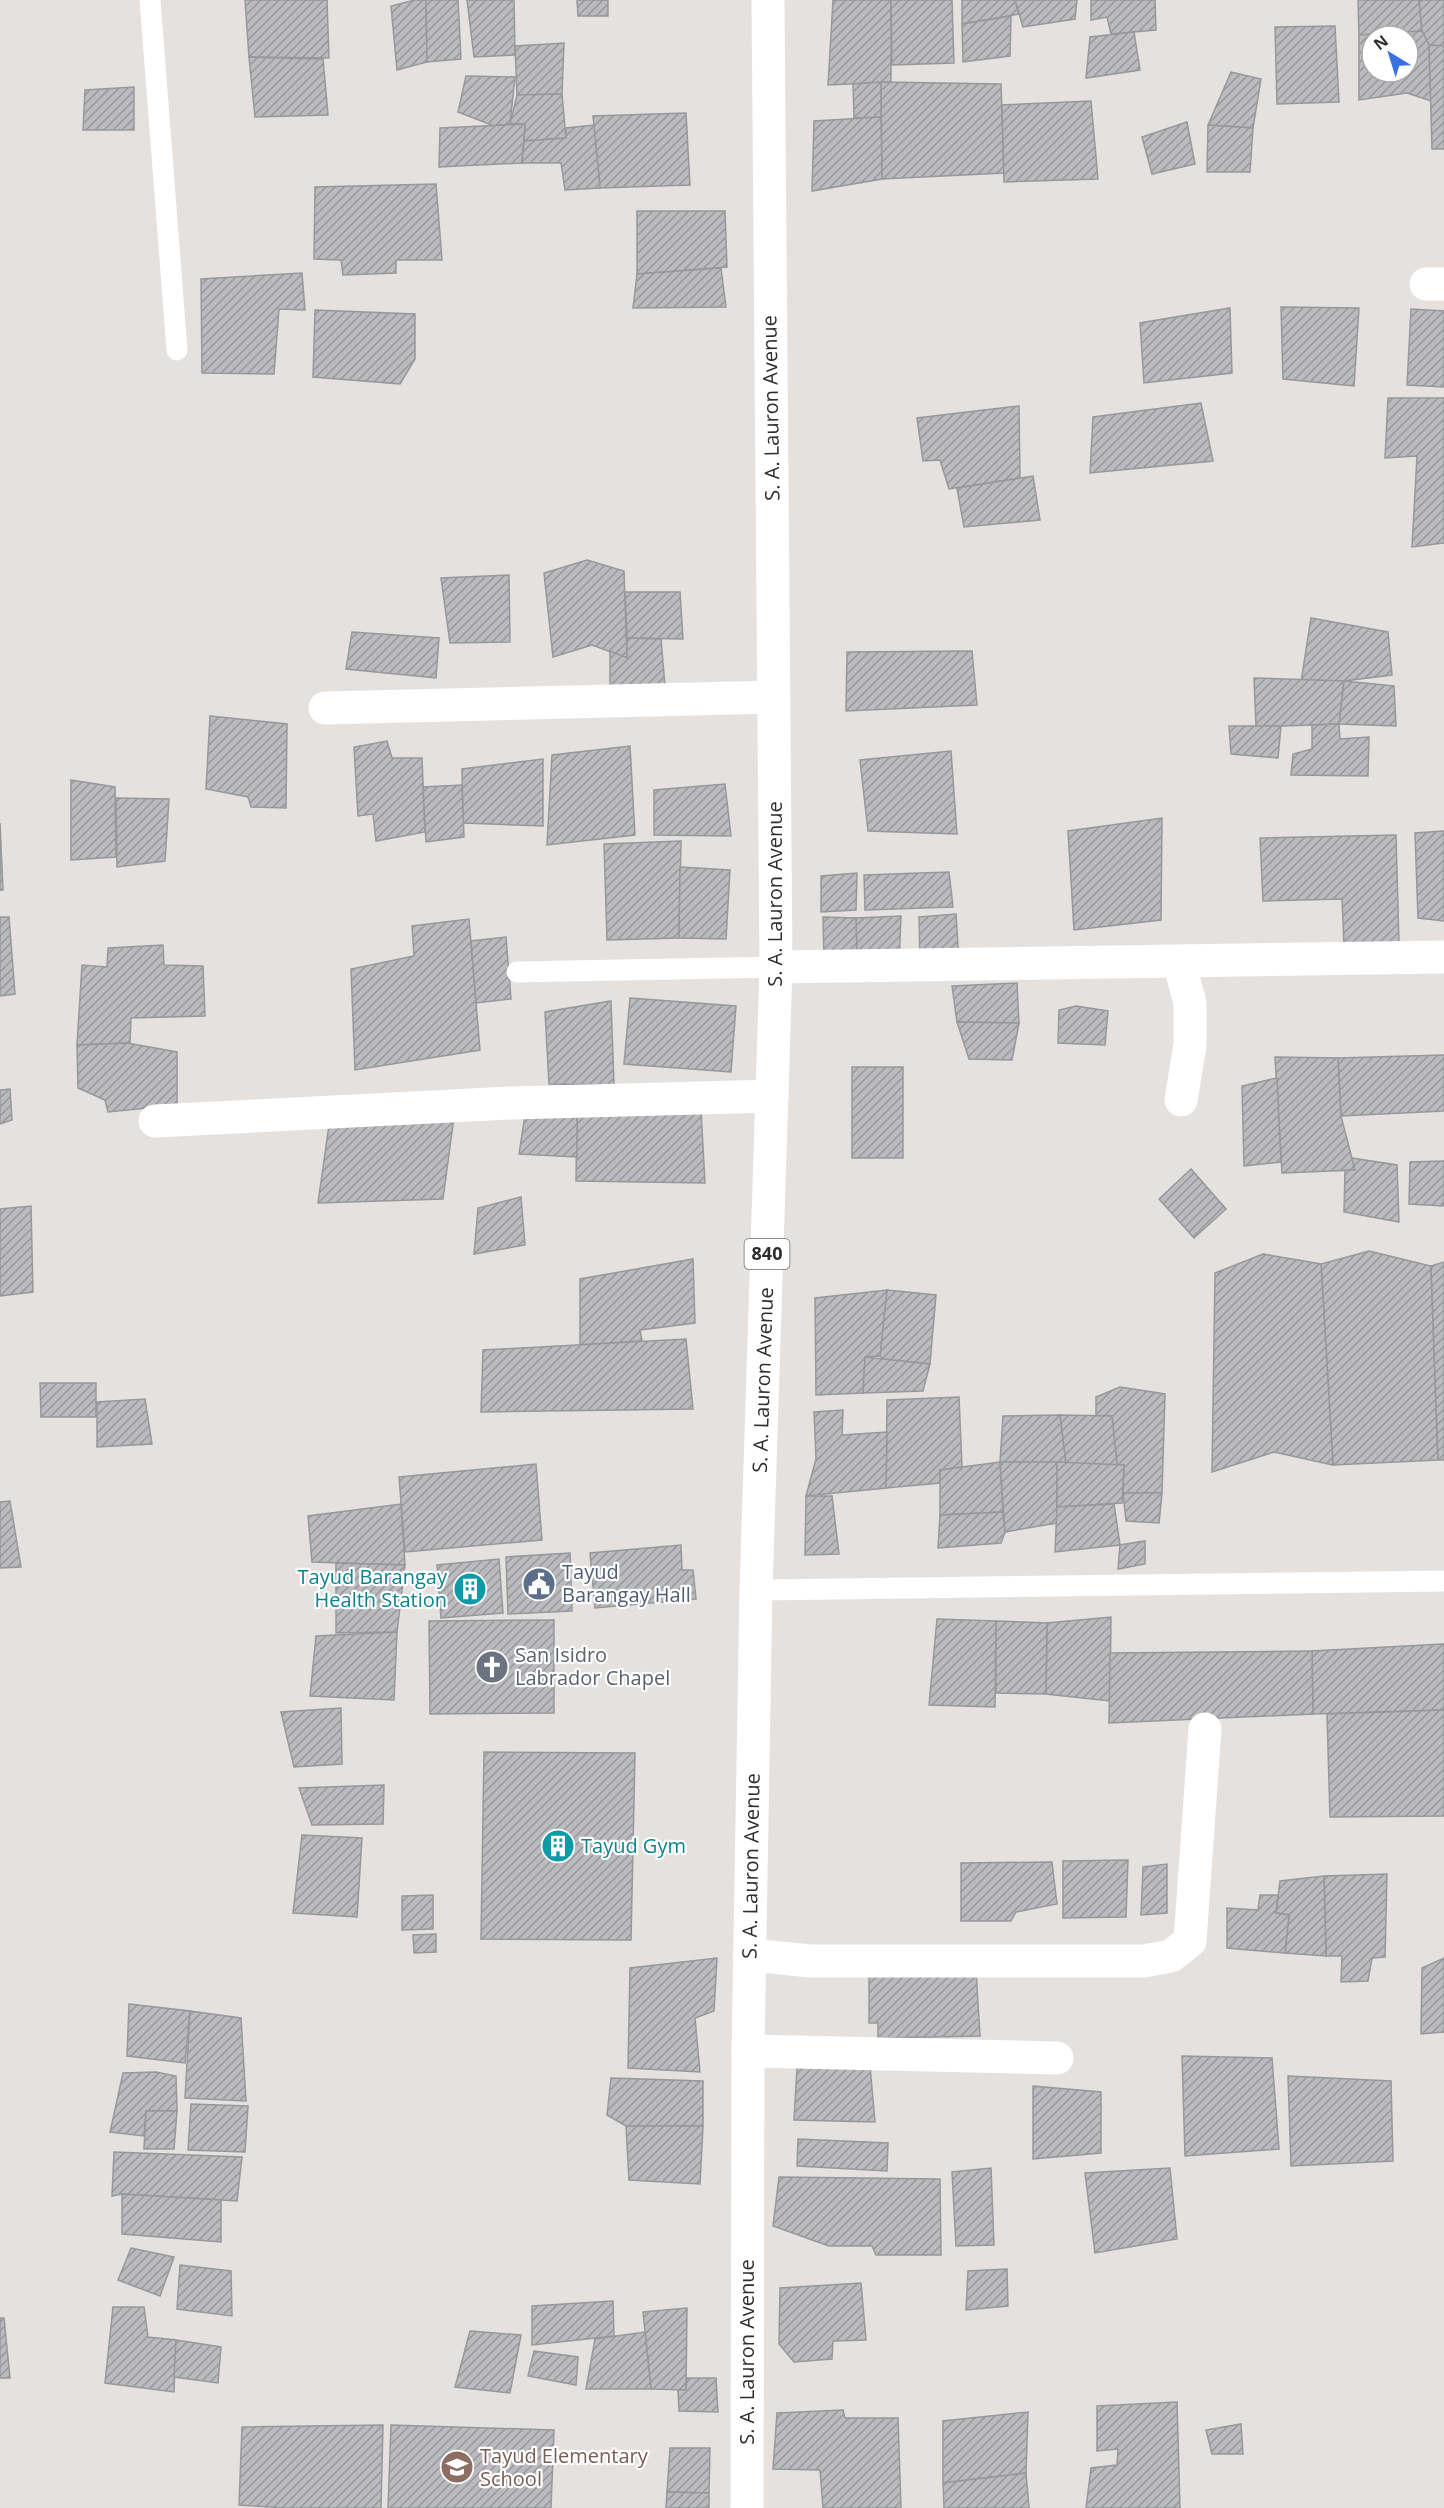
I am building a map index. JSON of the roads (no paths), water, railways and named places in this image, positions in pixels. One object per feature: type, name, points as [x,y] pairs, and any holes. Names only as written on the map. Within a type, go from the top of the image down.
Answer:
[{"type":"main road","name":"S. A. Lauron Avenue","points":[[747,2508],[748,2051],[756,1590],[776,967],[768,0]]},
{"type":"main road","points":[[325,708],[774,697]]},
{"type":"main road","points":[[776,967],[1444,957]]},
{"type":"main road","points":[[1179,962],[1190,1004],[1190,1045],[1181,1100]]},
{"type":"main road","points":[[155,1121],[512,1103],[772,1096]]},
{"type":"main road","points":[[750,1955],[858,1961],[1144,1961],[1171,1956],[1190,1941],[1205,1729]]},
{"type":"main road","points":[[748,2051],[1057,2058]]},
{"type":"lane","points":[[150,0],[177,350]]},
{"type":"lane","points":[[517,972],[776,967]]},
{"type":"lane","points":[[756,1590],[1444,1581]]},
{"type":"place","name":"Tayud Barangay Hall","points":[[539,1584]]},
{"type":"place","name":"Tayud Barangay Health Station","points":[[470,1589]]},
{"type":"place","name":"San Isidro Labrador Chapel","points":[[492,1667]]},
{"type":"place","name":"Tayud Gym","points":[[558,1846]]},
{"type":"place","name":"Tayud Elementary School","points":[[457,2467]]}]
